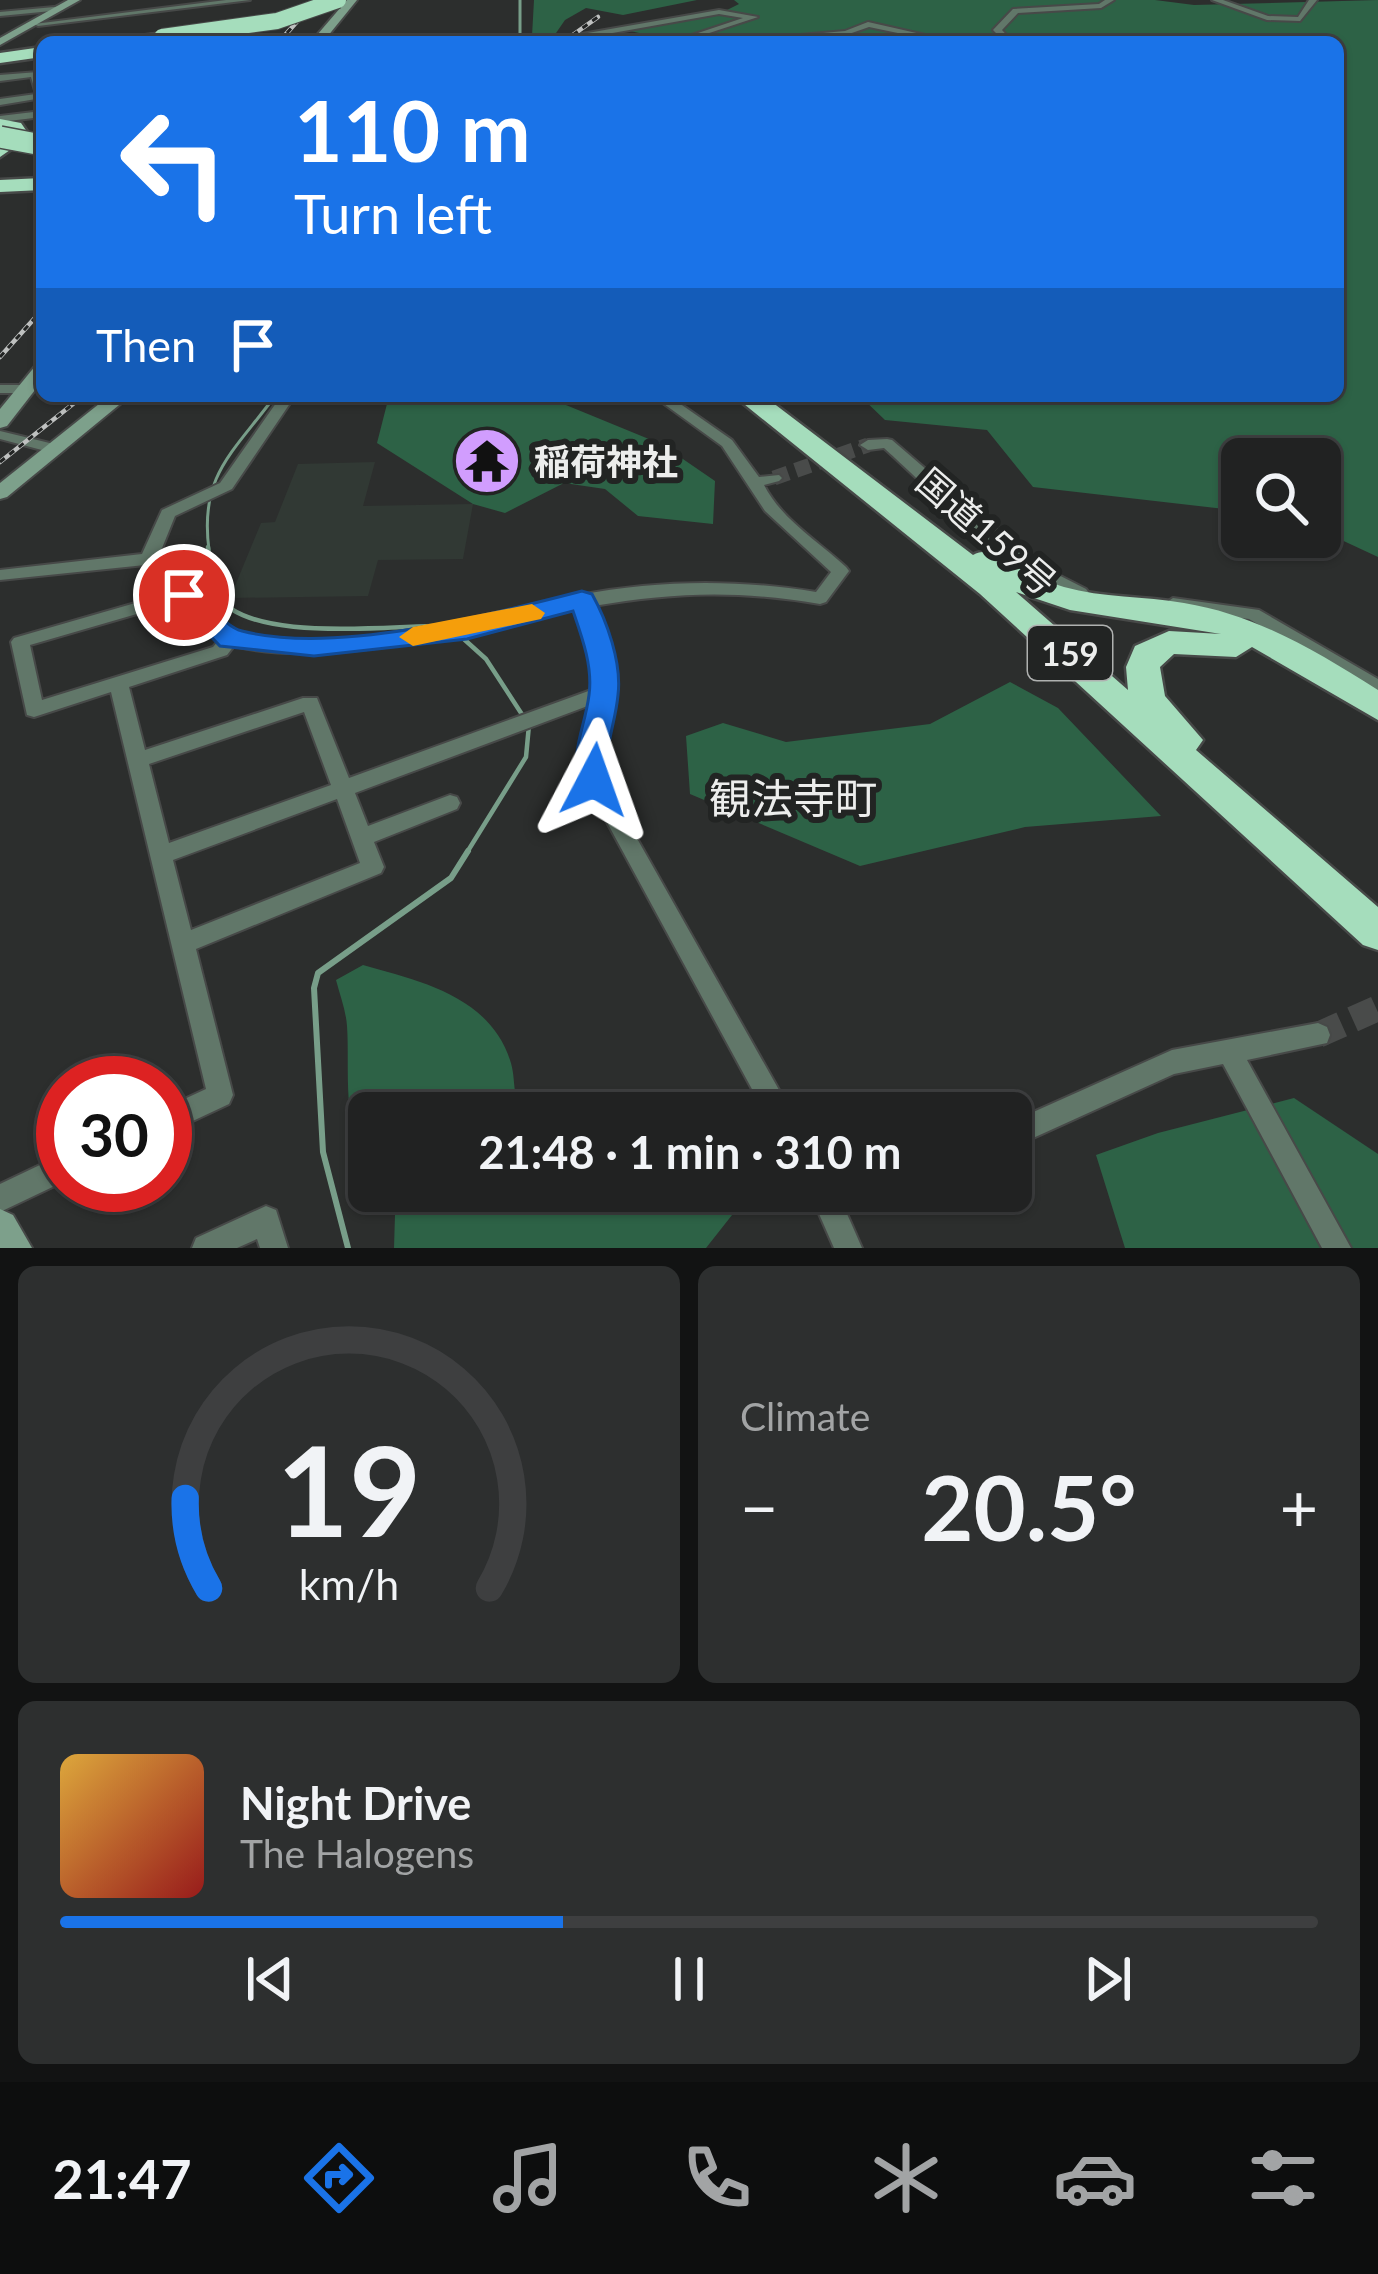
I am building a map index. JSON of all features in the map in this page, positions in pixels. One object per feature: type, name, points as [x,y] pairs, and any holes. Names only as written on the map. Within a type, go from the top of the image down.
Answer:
[{"type":"highway","points":[[182,36],[263,24],[337,0]]},
{"type":"highway","points":[[0,58],[36,54]]},
{"type":"highway","points":[[0,122],[36,127]]},
{"type":"highway","points":[[0,122],[21,136],[0,144]]},
{"type":"highway","points":[[0,144],[36,148]]},
{"type":"highway","points":[[0,185],[36,184]]},
{"type":"highway","name":"国道159号","points":[[756,402],[964,565],[1203,782],[1378,932]]},
{"type":"highway","name":"国道159号","points":[[757,402],[859,453],[1378,921]]},
{"type":"highway","points":[[859,453],[1018,584],[1084,607],[1208,618],[1252,631],[1378,706]]},
{"type":"highway","points":[[1236,646],[1169,642],[1147,654],[1140,672],[1143,692],[1171,727],[1273,823],[1378,911]]},
{"type":"main road","points":[[0,42],[75,0]]},
{"type":"main road","points":[[316,36],[337,0]]},
{"type":"main road","points":[[319,36],[352,0]]},
{"type":"main road","points":[[0,422],[36,376]]},
{"type":"main road","points":[[0,493],[115,402]]},
{"type":"main road","points":[[0,1228],[14,1248]]},
{"type":"street","points":[[148,0],[161,36]]},
{"type":"street","points":[[38,24],[246,0]]},
{"type":"street","points":[[678,17],[680,10],[705,0]]},
{"type":"street","points":[[1003,36],[997,30],[1016,11],[1101,6],[1110,0]]},
{"type":"street","points":[[1216,0],[1281,19],[1300,19],[1312,0]]},
{"type":"street","points":[[0,14],[62,8]]},
{"type":"street","points":[[182,36],[279,21],[300,10]]},
{"type":"street","points":[[580,36],[730,11],[754,17],[693,36]]},
{"type":"street","points":[[807,36],[846,33],[868,24],[924,36]]},
{"type":"street","points":[[0,78],[36,76]]},
{"type":"street","points":[[0,89],[36,84]]},
{"type":"street","points":[[0,102],[36,97]]},
{"type":"street","points":[[0,122],[36,114]]},
{"type":"street","points":[[0,389],[26,388]]},
{"type":"street","points":[[148,559],[168,513],[226,486],[284,402]]},
{"type":"street","points":[[148,559],[230,639],[314,647],[459,631],[582,600],[668,588],[772,588],[820,598],[840,571],[807,536],[764,504],[727,443],[669,402]]},
{"type":"street","points":[[0,435],[57,449]]},
{"type":"street","points":[[859,453],[887,443],[1028,567],[1068,590],[1252,614],[1378,688]]},
{"type":"street","points":[[755,484],[775,478]]},
{"type":"street","points":[[0,575],[148,559]]},
{"type":"street","points":[[184,595],[20,642],[34,710],[220,651],[230,639]]},
{"type":"street","points":[[582,600],[600,650],[604,693],[589,753],[594,780],[766,1092]]},
{"type":"street","points":[[119,684],[220,1095],[192,1108]]},
{"type":"street","points":[[162,855],[604,693]]},
{"type":"street","points":[[141,759],[310,704],[374,867],[183,944]]},
{"type":"street","points":[[362,838],[450,803]]},
{"type":"street","points":[[1032,1125],[1172,1062],[1318,1035]]},
{"type":"street","points":[[1230,1053],[1337,1248]]},
{"type":"street","points":[[0,1198],[36,1181]]},
{"type":"street","points":[[832,1212],[848,1248]]},
{"type":"street","points":[[206,1248],[266,1220],[274,1248]]},
{"type":"shaded area","points":[[375,462],[363,506],[473,504],[463,559],[378,560],[368,596],[230,598],[261,523],[275,522],[298,464]]},
{"type":"green space","points":[[534,0],[697,0],[623,15],[586,8],[565,20],[556,33],[532,36]]},
{"type":"green space","points":[[734,0],[1155,0],[1194,5],[1378,0],[1378,557],[1341,540],[1341,438],[1221,438],[1221,509],[1033,487],[987,430],[885,420],[866,402],[1344,402],[1344,36],[653,36],[630,31],[717,15],[739,4]]},
{"type":"green space","points":[[387,402],[559,402],[661,444],[715,481],[713,524],[638,516],[605,489],[564,483],[505,513],[473,504],[377,443]]},
{"type":"green space","points":[[1010,682],[1058,708],[1161,816],[1025,827],[860,866],[690,794],[686,736],[723,723],[786,742],[930,724]]},
{"type":"green space","points":[[363,965],[429,985],[469,1006],[500,1038],[516,1092],[349,1092],[346,1020],[336,980]]},
{"type":"green space","points":[[1294,1098],[1378,1154],[1378,1248],[1125,1248],[1096,1155],[1158,1133]]},
{"type":"green space","points":[[734,1212],[706,1248],[394,1248],[395,1215]]},
{"type":"waterway","points":[[520,0],[520,36]]},
{"type":"waterway","points":[[209,550],[207,524],[214,483],[270,402]]},
{"type":"waterway","points":[[208,547],[216,594],[232,609],[255,620],[317,628],[435,626]]},
{"type":"waterway","points":[[456,632],[486,659],[523,716]]},
{"type":"waterway","points":[[466,854],[526,757],[529,725]]},
{"type":"waterway","points":[[348,1248],[323,1152],[314,988],[318,973],[451,878],[468,851]]},
{"type":"tunnel","points":[[774,478],[868,445]]},
{"type":"tunnel","points":[[1318,1035],[1378,1008]]},
{"type":"railway","points":[[284,36],[316,0]]},
{"type":"railway","points":[[571,36],[598,17]]},
{"type":"railway","points":[[0,357],[36,317]]},
{"type":"railway","points":[[0,462],[75,402]]},
{"type":"slow traffic","points":[[413,637],[467,630],[532,613]]},
{"type":"place","name":"稲荷神社","points":[[487,461]]},
{"type":"district","name":"観法寺町","points":[[793,798]]},
{"type":"route","points":[[184,595],[230,639],[314,647],[467,630],[582,600],[600,650],[604,693],[589,753],[594,780]]}]
